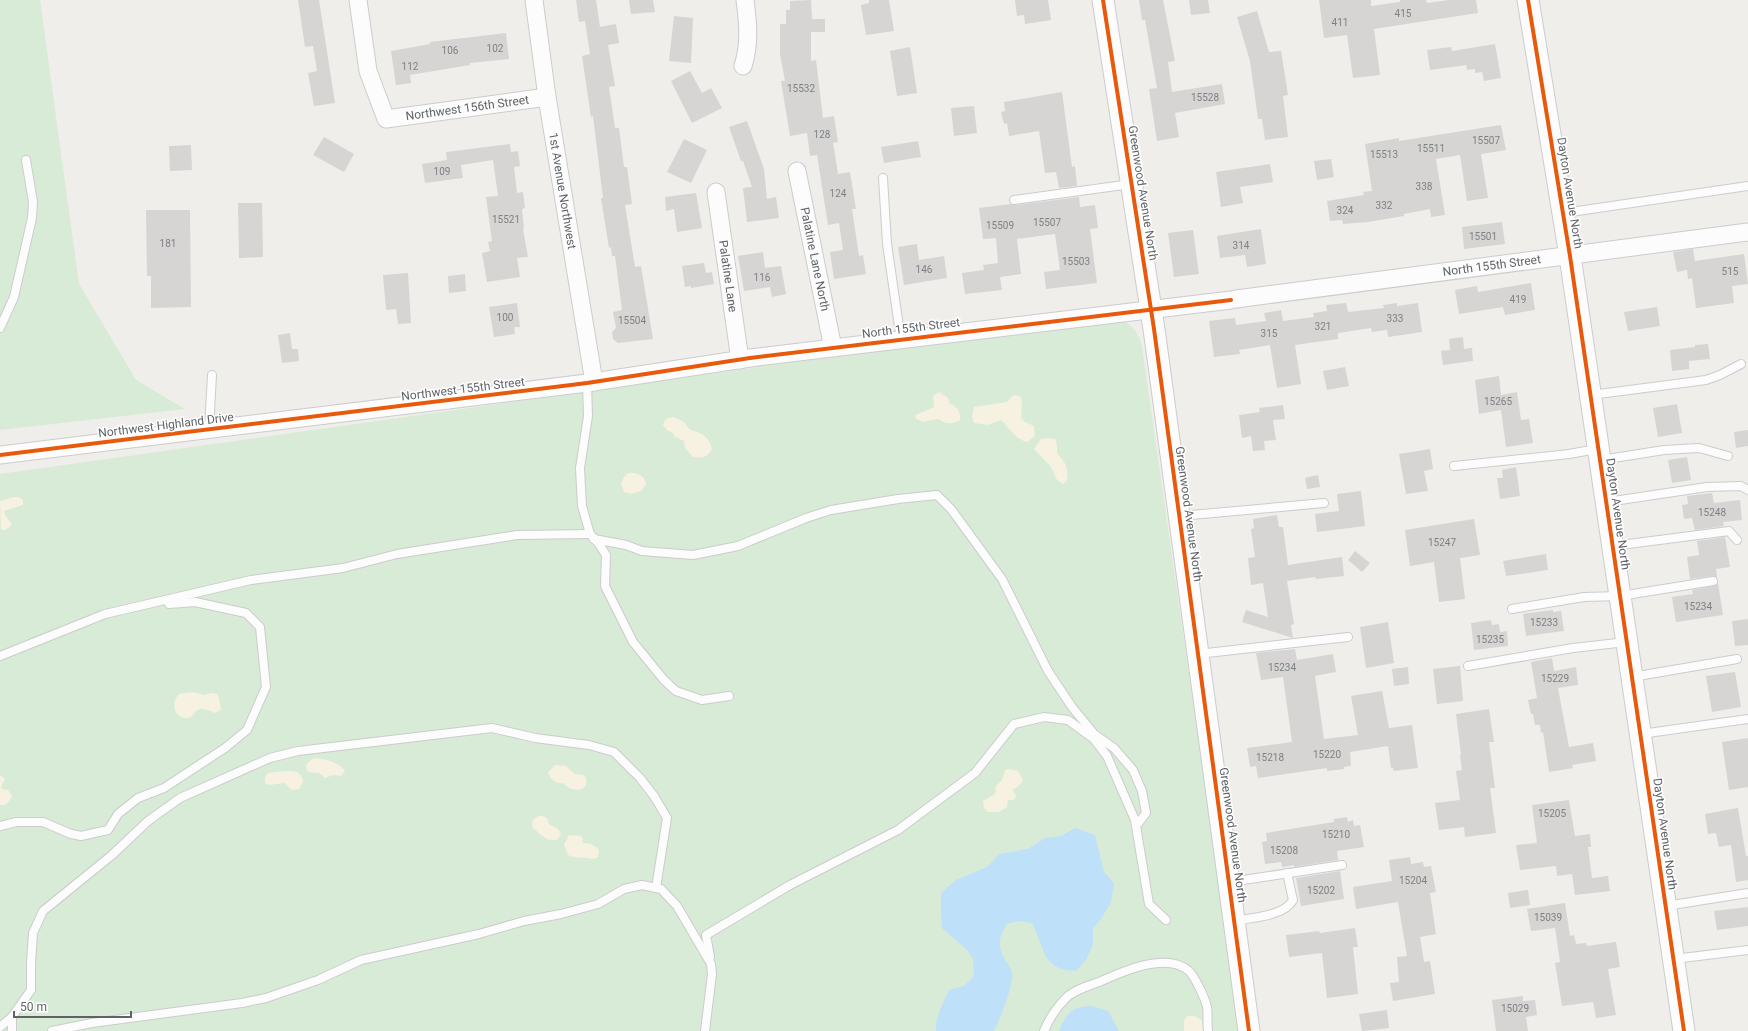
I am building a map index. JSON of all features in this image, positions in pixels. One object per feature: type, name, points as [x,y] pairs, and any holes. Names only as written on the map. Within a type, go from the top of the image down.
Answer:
[{"type":"street","name":"Northwest 156th Street","points":[[358,0],[368,71],[386,118],[547,97]]},
{"type":"street","name":"1st Avenue Northwest","points":[[534,0],[547,97],[591,383]]},
{"type":"street","points":[[743,66],[749,40],[745,0]]},
{"type":"street","name":"Greenwood Avenue North","points":[[1103,0],[1151,309],[1249,1031]]},
{"type":"street","name":"Dayton Avenue North","points":[[1528,0],[1570,256],[1684,1031]]},
{"type":"street","name":"Palatine Lane North","points":[[797,171],[833,348]]},
{"type":"street","name":"Palatine Lane","points":[[716,192],[740,360]]},
{"type":"street","name":"North 155th Street","points":[[591,383],[740,360],[1233,299],[1748,232]]},
{"type":"street","name":"Northwest 155th Street","points":[[334,415],[591,383]]},
{"type":"street","name":"Northwest Highland Drive","points":[[0,455],[334,415]]},
{"type":"lane","points":[[0,328],[14,298],[32,218],[33,202],[26,160]]},
{"type":"lane","points":[[883,178],[887,244],[901,340]]},
{"type":"lane","points":[[1014,200],[1132,184]]},
{"type":"lane","points":[[1563,213],[1748,186]]},
{"type":"lane","points":[[1590,395],[1706,380],[1720,375],[1741,364]]},
{"type":"lane","points":[[208,429],[212,375]]},
{"type":"lane","points":[[591,383],[588,416],[580,468],[582,506],[592,537],[606,555],[605,586],[633,642],[664,680],[676,691],[702,700],[730,696]]},
{"type":"lane","points":[[1454,466],[1569,454],[1599,454],[1699,448],[1728,456]]},
{"type":"lane","points":[[1606,502],[1708,487],[1741,486],[1748,490]]},
{"type":"lane","points":[[0,656],[105,614],[251,580],[343,568],[397,554],[476,540],[517,535],[592,537],[626,545],[642,551],[693,555],[738,546],[806,518],[831,510],[898,499],[937,495],[955,515],[1002,578],[1048,671],[1072,707],[1094,734],[1114,748],[1133,770],[1142,791],[1146,813],[1136,826]]},
{"type":"lane","points":[[1180,516],[1324,503]]},
{"type":"lane","points":[[1612,546],[1729,531],[1737,540]]},
{"type":"lane","points":[[1512,609],[1584,597],[1620,596],[1713,582]]},
{"type":"lane","points":[[0,826],[16,822],[43,822],[71,834],[81,836],[108,830],[118,814],[138,798],[164,788],[225,748],[247,730],[266,687],[260,627],[246,613],[195,602],[142,606]]},
{"type":"lane","points":[[1198,654],[1348,637]]},
{"type":"lane","points":[[1468,666],[1573,648],[1626,642]]},
{"type":"lane","points":[[1632,677],[1737,659]]},
{"type":"lane","points":[[705,1031],[712,974],[706,935],[790,885],[898,830],[975,773],[1014,724],[1044,717],[1068,720],[1094,739],[1107,756],[1135,820],[1149,904],[1166,920]]},
{"type":"lane","points":[[1640,734],[1748,719]]},
{"type":"lane","points":[[0,1027],[12,1017],[31,990],[33,933],[44,911],[112,855],[148,821],[180,798],[270,758],[298,752],[492,728],[535,738],[589,745],[614,752],[640,778],[654,796],[667,818],[656,888]]},
{"type":"lane","points":[[1229,882],[1342,865]]},
{"type":"lane","points":[[1234,921],[1273,914],[1290,906],[1293,900],[1287,873]]},
{"type":"lane","points":[[52,1031],[92,1023],[204,1009],[266,998],[318,980],[361,960],[479,934],[524,921],[562,914],[598,904],[624,890],[642,885],[661,889],[677,906],[711,964]]},
{"type":"lane","points":[[1665,906],[1748,893]]},
{"type":"lane","points":[[1673,959],[1748,950]]},
{"type":"lane","points":[[1044,1031],[1050,1017],[1067,998],[1082,989],[1118,973],[1155,963],[1177,965],[1188,971],[1196,982],[1206,1005],[1208,1031]]},
{"type":"lane","points":[[12,1017],[12,1031]]},
{"type":"green space","points":[[0,0],[40,0],[79,284],[136,380],[185,409],[0,430]]},
{"type":"green space","points":[[1107,318],[1120,320],[1130,325],[1137,333],[1142,346],[1240,1031],[0,1031],[0,474]]},
{"type":"sand","points":[[939,392],[948,398],[950,404],[957,408],[960,420],[954,423],[944,422],[938,419],[923,422],[915,418],[916,415],[934,407],[933,396]]},
{"type":"sand","points":[[1016,395],[1021,397],[1021,418],[1025,422],[1034,426],[1035,436],[1027,442],[1015,436],[1001,420],[988,425],[974,423],[972,417],[974,407],[1007,402],[1012,396]]},
{"type":"sand","points":[[674,417],[684,422],[690,430],[698,432],[707,438],[712,449],[706,456],[693,457],[685,448],[684,441],[675,437],[673,433],[667,430],[663,425],[664,421]]},
{"type":"sand","points":[[1041,439],[1055,439],[1057,444],[1057,453],[1067,468],[1067,480],[1063,484],[1057,480],[1051,467],[1034,449]]},
{"type":"sand","points":[[628,473],[634,473],[644,478],[646,484],[641,491],[631,494],[624,492],[621,484],[624,477]]},
{"type":"sand","points":[[19,497],[23,500],[23,505],[4,511],[11,523],[11,526],[5,530],[1,530],[0,501]]},
{"type":"sand","points":[[193,692],[204,695],[212,693],[217,694],[221,710],[215,713],[206,709],[200,709],[188,718],[181,717],[175,709],[174,705],[176,698],[181,694]]},
{"type":"sand","points":[[315,758],[323,759],[339,765],[345,771],[341,776],[333,775],[325,778],[319,773],[309,772],[306,765]]},
{"type":"sand","points":[[555,765],[566,766],[575,774],[584,775],[586,784],[584,787],[577,790],[568,787],[563,783],[554,781],[548,772]]},
{"type":"sand","points":[[1009,769],[1018,771],[1023,779],[1021,784],[1013,790],[1016,797],[1013,800],[1008,800],[1007,807],[999,812],[988,812],[984,808],[983,801],[995,794],[996,786],[1002,780],[1005,770]]},
{"type":"sand","points":[[284,771],[296,772],[301,775],[303,782],[299,789],[291,790],[285,783],[269,785],[265,783],[265,777],[268,773]]},
{"type":"sand","points":[[0,775],[5,779],[1,787],[2,789],[8,790],[12,796],[5,805],[0,805]]},
{"type":"sand","points":[[538,816],[546,817],[549,824],[558,829],[561,834],[558,839],[547,839],[532,827],[533,820]]},
{"type":"sand","points":[[569,835],[581,836],[583,839],[582,843],[595,846],[599,850],[598,857],[594,859],[568,855],[564,845]]},
{"type":"sand","points":[[1187,1016],[1195,1016],[1202,1021],[1203,1031],[1184,1031],[1184,1021]]},
{"type":"water","points":[[1075,828],[1095,835],[1104,872],[1114,883],[1111,902],[1093,929],[1093,945],[1086,960],[1076,971],[1065,970],[1057,967],[1046,956],[1032,923],[1019,921],[1007,924],[1000,938],[1000,946],[1001,951],[1012,971],[1012,978],[1006,1002],[994,1031],[936,1031],[938,1015],[949,990],[964,986],[974,976],[973,959],[967,950],[942,928],[941,893],[956,880],[987,867],[999,854],[1028,849],[1045,838],[1061,836]]},
{"type":"water","points":[[1092,1006],[1108,1011],[1119,1031],[1059,1031],[1067,1015],[1074,1009]]},
{"type":"building","points":[[298,0],[319,0],[335,103],[314,106],[308,73],[317,71],[313,46],[305,47]]},
{"type":"building","points":[[576,0],[596,0],[600,27],[616,24],[619,43],[608,45],[615,86],[609,87],[615,128],[619,128],[624,167],[627,167],[632,204],[625,205],[635,267],[641,266],[653,339],[618,343],[613,339],[612,332],[616,328],[613,312],[622,310],[615,256],[612,256],[611,247],[609,248],[601,198],[603,198],[593,116],[591,117],[582,56],[590,54],[585,21],[579,22]]},
{"type":"building","points":[[629,0],[653,0],[655,12],[631,14]]},
{"type":"building","points":[[811,0],[812,19],[825,19],[825,32],[811,32],[811,61],[816,60],[823,118],[834,116],[838,142],[833,143],[838,174],[850,172],[856,209],[852,209],[859,256],[863,255],[866,274],[834,279],[830,252],[843,250],[839,223],[828,225],[817,155],[810,156],[807,133],[790,136],[781,81],[785,81],[780,54],[780,24],[786,24],[786,10],[790,10],[790,1]]},
{"type":"building","points":[[869,0],[889,0],[894,31],[866,35],[861,5],[869,3]]},
{"type":"building","points":[[1015,0],[1048,0],[1051,20],[1025,24],[1024,15],[1017,16]]},
{"type":"building","points":[[1139,0],[1163,0],[1175,61],[1168,62],[1172,92],[1222,84],[1225,104],[1175,113],[1179,137],[1157,141],[1149,89],[1157,88],[1145,20],[1142,20]]},
{"type":"building","points":[[1189,0],[1208,0],[1210,13],[1191,15]]},
{"type":"building","points":[[1319,0],[1371,0],[1371,6],[1400,2],[1400,0],[1426,0],[1427,3],[1449,0],[1476,0],[1478,13],[1374,29],[1380,75],[1353,78],[1347,35],[1324,38]]},
{"type":"building","points":[[1257,11],[1269,52],[1281,51],[1288,95],[1283,96],[1288,137],[1265,140],[1262,119],[1258,119],[1250,61],[1237,17]]},
{"type":"building","points":[[674,16],[693,18],[691,63],[669,61]]},
{"type":"building","points":[[506,33],[509,59],[470,63],[470,65],[410,75],[411,83],[396,85],[391,51],[430,44],[430,42]]},
{"type":"building","points":[[1495,44],[1501,78],[1484,81],[1482,72],[1475,73],[1475,69],[1467,70],[1466,65],[1430,70],[1427,50],[1451,47],[1452,51]]},
{"type":"building","points":[[910,47],[917,93],[897,96],[890,51]]},
{"type":"building","points":[[690,71],[702,93],[711,88],[722,108],[692,123],[671,81]]},
{"type":"building","points":[[1062,92],[1072,167],[1075,166],[1077,186],[1059,188],[1056,172],[1045,173],[1039,131],[1009,136],[1007,123],[1004,124],[1001,112],[1005,111],[1004,102]]},
{"type":"building","points":[[974,106],[977,133],[954,136],[951,108]]},
{"type":"building","points":[[747,121],[764,169],[767,199],[776,197],[779,218],[747,222],[743,188],[752,187],[729,127]]},
{"type":"building","points":[[1501,125],[1506,150],[1481,154],[1488,198],[1467,201],[1460,155],[1436,159],[1445,215],[1431,217],[1430,209],[1404,214],[1404,216],[1368,222],[1343,224],[1342,220],[1330,221],[1327,201],[1364,195],[1363,192],[1372,191],[1365,144],[1399,138],[1399,141]]},
{"type":"building","points":[[324,137],[354,154],[344,172],[313,155]]},
{"type":"building","points":[[684,139],[707,150],[691,183],[667,172]]},
{"type":"building","points":[[918,141],[921,157],[884,163],[881,147]]},
{"type":"building","points":[[510,144],[511,152],[518,151],[520,166],[514,167],[517,193],[523,192],[525,208],[522,209],[523,229],[528,257],[517,258],[520,277],[487,282],[482,253],[490,251],[488,242],[492,241],[486,197],[498,196],[493,160],[461,165],[463,178],[425,183],[422,164],[447,160],[446,152]]},
{"type":"building","points":[[191,145],[192,170],[170,171],[169,146]]},
{"type":"building","points":[[1331,159],[1334,177],[1317,180],[1314,161]]},
{"type":"building","points":[[1270,164],[1273,182],[1240,187],[1243,203],[1221,207],[1216,172]]},
{"type":"building","points":[[696,193],[702,228],[677,232],[674,209],[666,211],[665,197]]},
{"type":"building","points":[[1079,197],[1080,207],[1095,205],[1098,228],[1090,229],[1097,283],[1046,289],[1044,272],[1060,270],[1055,234],[1017,239],[1021,274],[1000,277],[1002,290],[965,294],[962,273],[984,270],[983,265],[998,263],[996,238],[983,239],[979,208]]},
{"type":"building","points":[[238,203],[262,203],[263,257],[239,258]]},
{"type":"building","points":[[146,210],[190,210],[191,307],[151,308],[151,276],[147,276]]},
{"type":"building","points":[[1502,222],[1505,244],[1464,249],[1462,227]]},
{"type":"building","points":[[1261,229],[1266,264],[1247,267],[1245,255],[1220,258],[1217,236]]},
{"type":"building","points":[[1193,230],[1199,274],[1174,277],[1168,233]]},
{"type":"building","points":[[917,244],[919,260],[944,256],[947,278],[904,285],[898,247]]},
{"type":"building","points":[[1693,249],[1695,261],[1744,254],[1748,284],[1732,286],[1734,303],[1696,308],[1692,278],[1688,279],[1687,270],[1677,272],[1673,252]]},
{"type":"building","points":[[763,252],[765,268],[781,266],[786,294],[772,297],[770,287],[744,291],[738,256]]},
{"type":"building","points":[[704,263],[706,273],[712,272],[714,284],[691,288],[691,286],[685,287],[682,266]]},
{"type":"building","points":[[408,273],[411,323],[398,324],[396,309],[386,310],[383,275]]},
{"type":"building","points":[[465,274],[466,291],[449,293],[448,276]]},
{"type":"building","points":[[1531,283],[1535,310],[1505,315],[1503,307],[1459,314],[1455,290],[1477,286],[1478,292]]},
{"type":"building","points":[[517,303],[520,327],[514,327],[515,334],[494,337],[489,307]]},
{"type":"building","points":[[1346,303],[1348,312],[1384,308],[1383,305],[1397,303],[1397,306],[1418,303],[1422,332],[1388,337],[1387,330],[1372,332],[1371,328],[1338,333],[1338,339],[1295,345],[1301,384],[1277,388],[1270,345],[1239,350],[1240,354],[1214,357],[1209,321],[1235,318],[1236,325],[1266,321],[1264,313],[1281,310],[1283,321],[1314,317],[1313,313],[1327,311],[1326,305]]},
{"type":"building","points":[[1657,307],[1660,326],[1628,331],[1624,312]]},
{"type":"building","points":[[290,333],[292,349],[298,349],[299,361],[282,363],[278,335]]},
{"type":"building","points":[[1463,337],[1464,349],[1472,348],[1473,361],[1443,365],[1441,351],[1450,350],[1449,339]]},
{"type":"building","points":[[1708,344],[1710,359],[1689,361],[1689,369],[1672,371],[1670,350]]},
{"type":"building","points":[[1345,367],[1349,386],[1327,390],[1323,371]]},
{"type":"building","points":[[1499,376],[1501,395],[1517,392],[1521,420],[1529,419],[1533,443],[1506,447],[1501,410],[1479,414],[1475,380]]},
{"type":"building","points":[[1677,404],[1682,433],[1658,437],[1653,408]]},
{"type":"building","points":[[1283,405],[1285,419],[1273,420],[1276,440],[1264,441],[1265,450],[1253,451],[1251,436],[1242,438],[1239,415],[1260,412],[1259,408]]},
{"type":"building","points":[[1748,430],[1748,446],[1736,448],[1734,432]]},
{"type":"building","points":[[1430,449],[1433,469],[1424,471],[1428,491],[1406,494],[1399,454]]},
{"type":"building","points":[[1687,457],[1691,480],[1672,483],[1668,460]]},
{"type":"building","points":[[1516,467],[1520,496],[1500,499],[1497,478],[1503,478],[1502,470]]},
{"type":"building","points":[[1318,475],[1320,487],[1307,489],[1305,478]]},
{"type":"building","points":[[1361,491],[1365,526],[1317,532],[1315,514],[1339,511],[1337,494]]},
{"type":"building","points":[[1712,493],[1714,503],[1740,500],[1742,520],[1723,522],[1724,526],[1695,530],[1692,518],[1684,519],[1682,505],[1688,504],[1687,496]]},
{"type":"building","points":[[1277,515],[1279,527],[1283,527],[1288,565],[1342,557],[1344,576],[1316,579],[1315,577],[1287,581],[1294,624],[1291,625],[1293,638],[1242,622],[1246,610],[1268,617],[1263,583],[1251,585],[1248,558],[1255,557],[1251,529],[1254,528],[1253,519]]},
{"type":"building","points":[[1474,519],[1480,555],[1460,558],[1465,599],[1439,602],[1434,562],[1410,566],[1405,530]]},
{"type":"building","points":[[1725,537],[1730,567],[1716,569],[1717,578],[1712,576],[1690,579],[1687,557],[1699,555],[1697,541]]},
{"type":"building","points":[[1355,551],[1370,563],[1362,572],[1348,560]]},
{"type":"building","points":[[1546,554],[1548,570],[1506,576],[1503,561]]},
{"type":"building","points":[[1718,583],[1723,615],[1676,622],[1672,597],[1693,594],[1692,590],[1714,586]]},
{"type":"building","points":[[1553,610],[1553,612],[1561,611],[1564,631],[1526,636],[1523,614]]},
{"type":"building","points":[[1748,619],[1748,645],[1735,646],[1732,621]]},
{"type":"building","points":[[1491,620],[1492,625],[1499,624],[1500,632],[1507,631],[1508,646],[1474,650],[1471,623]]},
{"type":"building","points":[[1388,622],[1394,663],[1366,668],[1360,627]]},
{"type":"building","points":[[1295,649],[1297,660],[1333,654],[1336,672],[1315,676],[1324,739],[1358,735],[1351,696],[1382,691],[1389,728],[1412,725],[1418,768],[1394,771],[1393,768],[1391,768],[1388,746],[1350,752],[1351,766],[1344,767],[1344,769],[1327,771],[1327,768],[1258,778],[1256,766],[1250,767],[1247,748],[1292,742],[1283,677],[1261,680],[1256,653]]},
{"type":"building","points":[[1552,658],[1554,671],[1576,667],[1578,685],[1558,688],[1569,747],[1593,743],[1596,761],[1572,765],[1573,768],[1549,772],[1543,732],[1541,733],[1540,725],[1535,725],[1528,700],[1537,698],[1531,662]]},
{"type":"building","points":[[1460,666],[1463,701],[1437,704],[1433,669]]},
{"type":"building","points":[[1408,667],[1409,684],[1394,686],[1392,669]]},
{"type":"building","points":[[1735,672],[1741,707],[1712,712],[1706,676]]},
{"type":"building","points":[[1489,709],[1494,742],[1489,742],[1495,788],[1490,788],[1496,833],[1465,837],[1464,827],[1439,830],[1435,803],[1460,800],[1456,771],[1462,770],[1456,714]]},
{"type":"building","points":[[1748,738],[1748,787],[1729,790],[1722,742]]},
{"type":"building","points":[[1569,800],[1575,836],[1590,834],[1591,847],[1588,847],[1592,878],[1608,876],[1610,891],[1575,895],[1572,874],[1557,876],[1556,866],[1520,870],[1516,845],[1537,843],[1532,805]]},
{"type":"building","points":[[1738,808],[1746,856],[1748,856],[1748,880],[1736,882],[1731,845],[1719,847],[1716,833],[1708,834],[1705,814]]},
{"type":"building","points":[[1347,817],[1348,822],[1353,820],[1354,826],[1360,825],[1364,847],[1337,851],[1338,860],[1294,867],[1294,865],[1282,867],[1281,862],[1265,864],[1262,842],[1267,841],[1266,833],[1334,822],[1334,819]]},
{"type":"building","points":[[1410,857],[1411,864],[1423,862],[1424,867],[1431,866],[1436,892],[1430,893],[1436,934],[1420,937],[1424,962],[1430,961],[1435,994],[1393,1001],[1390,983],[1399,982],[1397,957],[1407,956],[1398,902],[1356,909],[1353,887],[1392,881],[1389,860]]},
{"type":"building","points":[[1340,871],[1344,899],[1301,906],[1296,878]]},
{"type":"building","points":[[1528,890],[1530,905],[1510,908],[1508,893]]},
{"type":"building","points":[[1565,903],[1570,936],[1574,935],[1576,944],[1586,943],[1587,946],[1616,942],[1620,967],[1608,969],[1616,1015],[1596,1018],[1593,1002],[1562,1006],[1555,963],[1560,962],[1555,928],[1531,931],[1527,909]]},
{"type":"building","points":[[1748,907],[1748,926],[1717,930],[1714,911]]},
{"type":"building","points":[[1355,928],[1358,947],[1353,947],[1358,994],[1327,998],[1322,953],[1289,957],[1286,935],[1319,931],[1320,933]]},
{"type":"building","points":[[1523,996],[1523,1001],[1535,1000],[1537,1015],[1526,1017],[1528,1031],[1496,1031],[1492,1000]]},
{"type":"building","points":[[1387,1010],[1389,1028],[1362,1031],[1359,1014]]},
{"type":"cycle path","points":[[1103,0],[1154,329],[1249,1031]]},
{"type":"cycle path","points":[[1528,0],[1570,256],[1684,1031]]},
{"type":"cycle path","points":[[0,455],[587,383],[750,358],[1231,300]]}]
